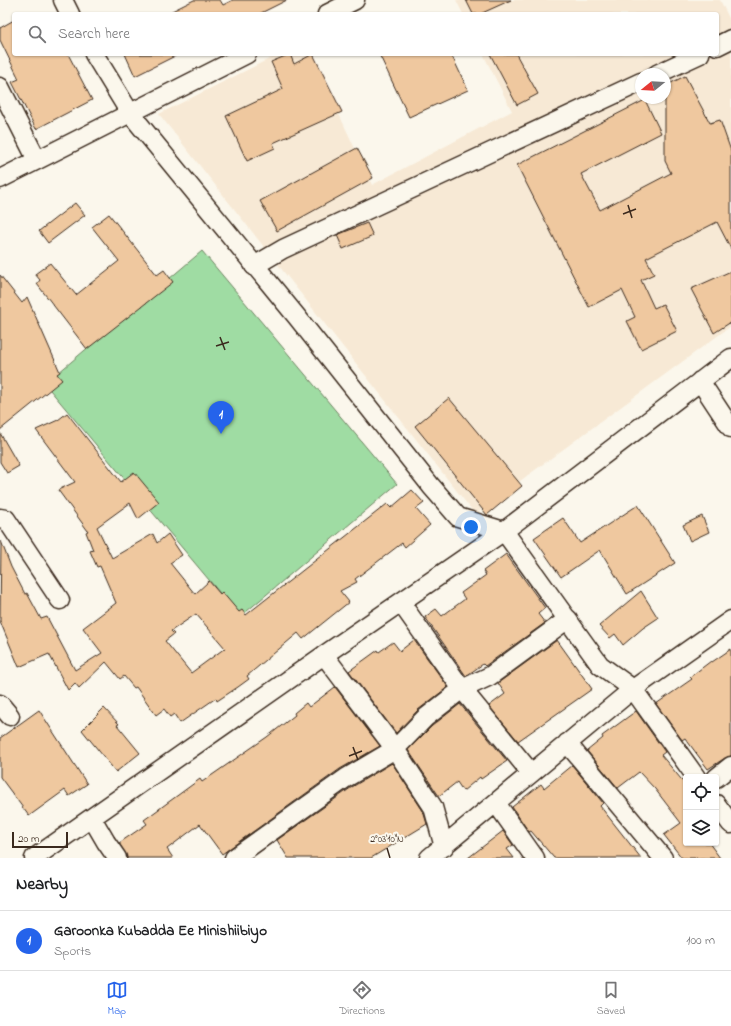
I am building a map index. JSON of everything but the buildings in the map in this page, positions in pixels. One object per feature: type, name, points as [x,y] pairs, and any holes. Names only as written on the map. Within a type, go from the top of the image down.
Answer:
[{"type":"street","points":[[63,0],[69,12]]},
{"type":"street","points":[[331,12],[355,0]]},
{"type":"street","points":[[719,45],[731,39]]},
{"type":"street","points":[[95,56],[130,113],[297,317],[431,486],[458,517],[504,531],[600,665],[633,689],[694,774]]},
{"type":"street","points":[[0,179],[243,56]]},
{"type":"street","points":[[670,68],[696,56]]},
{"type":"street","points":[[254,266],[283,249],[635,85]]},
{"type":"street","points":[[0,87],[37,160]]},
{"type":"street","points":[[34,858],[504,531],[731,358]]},
{"type":"street","points":[[700,381],[731,428]]},
{"type":"street","points":[[0,518],[6,519],[60,600]]},
{"type":"street","points":[[401,603],[462,689],[531,774]]},
{"type":"street","points":[[234,858],[346,778],[395,749],[425,718],[462,689],[490,676],[568,619]]},
{"type":"street","points":[[429,858],[633,689],[731,620]]},
{"type":"street","points":[[324,655],[395,749],[433,807],[444,846]]},
{"type":"street","points":[[567,743],[663,858]]},
{"type":"street","points":[[719,776],[731,766]]},
{"type":"street","points":[[496,803],[535,858]]},
{"type":"street","points":[[719,808],[731,824]]},
{"type":"street","points":[[92,818],[106,842],[118,858]]},
{"type":"shaded area","points":[[456,0],[720,0],[731,22],[731,326],[475,514],[159,114],[275,56],[312,56],[372,185],[512,111],[484,56],[719,56],[719,12],[462,12]]},
{"type":"green space","points":[[202,251],[397,484],[240,617],[45,384]]},
{"type":"place","name":"Garoonka Kubadda Ee Minishiibiyo","points":[[221,434]]}]
